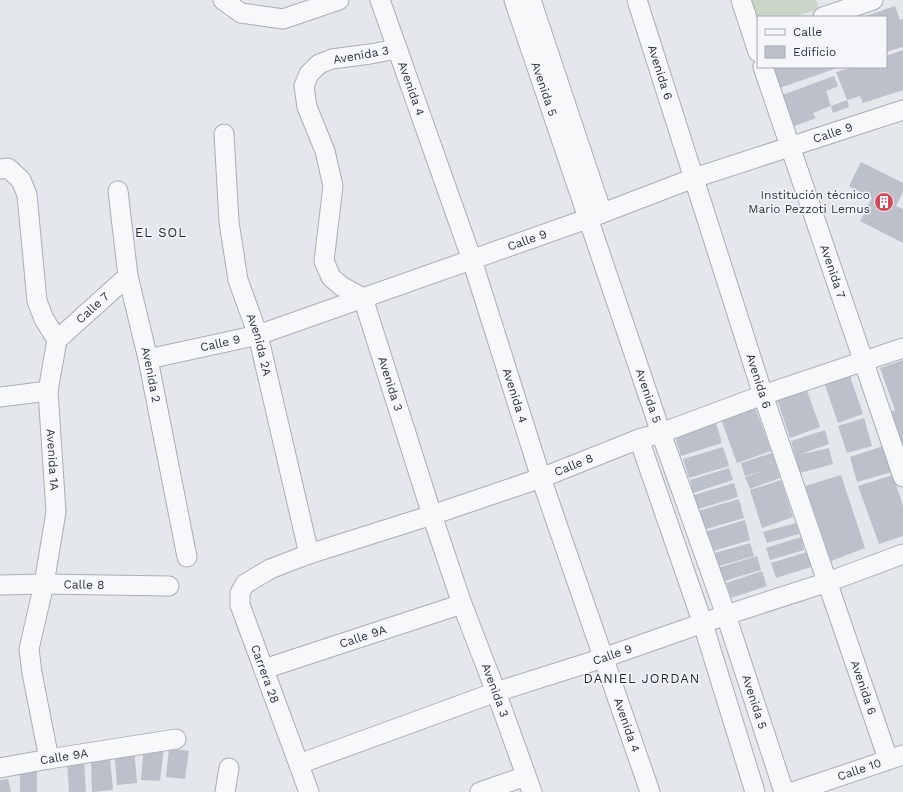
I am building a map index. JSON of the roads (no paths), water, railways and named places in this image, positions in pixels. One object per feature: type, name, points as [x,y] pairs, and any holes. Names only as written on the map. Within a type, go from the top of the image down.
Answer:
[{"type":"street","points":[[223,0],[242,12],[282,19],[339,0]]},
{"type":"street","name":"Avenida 4","points":[[380,0],[472,260],[541,478],[650,792]]},
{"type":"street","name":"Avenida 5","points":[[514,0],[595,216]]},
{"type":"street","name":"Avenida 5","points":[[531,0],[661,433],[726,615],[784,792]]},
{"type":"street","name":"Avenida 6","points":[[637,0],[763,395],[828,582],[896,757]]},
{"type":"street","points":[[741,0],[756,43]]},
{"type":"street","points":[[829,10],[873,0]]},
{"type":"street","name":"Avenida 3","points":[[398,49],[332,59],[319,64],[310,74],[304,86],[307,107],[325,151],[333,186],[324,261],[331,277],[341,286],[363,298],[462,604],[529,784]]},
{"type":"street","name":"Avenida 7","points":[[763,68],[903,477]]},
{"type":"street","name":"Calle 9","points":[[148,358],[258,335],[595,216],[694,178],[903,110]]},
{"type":"street","name":"Avenida 2A","points":[[224,134],[229,222],[238,280],[258,335],[310,554]]},
{"type":"street","points":[[4,168],[21,180],[27,195],[37,301],[44,319],[57,340]]},
{"type":"street","name":"Avenida 2","points":[[118,192],[128,276],[148,358],[187,557]]},
{"type":"street","name":"Calle 7","points":[[57,340],[128,276]]},
{"type":"street","name":"Avenida 1A","points":[[49,759],[32,673],[29,649],[44,584],[56,512],[48,391],[57,340]]},
{"type":"street","name":"Calle 8","points":[[246,584],[270,570],[310,554],[541,478],[639,439],[661,433],[763,395],[903,348]]},
{"type":"street","points":[[0,397],[48,391]]},
{"type":"street","points":[[639,439],[703,624],[755,792]]},
{"type":"street","name":"Calle 9","points":[[299,764],[496,692],[603,658],[726,615],[828,582],[903,554]]},
{"type":"street","name":"Calle 8","points":[[0,585],[44,584],[169,586]]},
{"type":"street","name":"Carrera 28","points":[[246,584],[240,593],[240,605],[299,764]]},
{"type":"street","name":"Calle 9A","points":[[264,669],[462,604]]},
{"type":"street","name":"Calle 9A","points":[[0,768],[176,739]]},
{"type":"street","name":"Calle 10","points":[[793,792],[896,757]]},
{"type":"street","points":[[299,764],[309,792]]},
{"type":"street","points":[[225,792],[229,768]]},
{"type":"street","points":[[480,792],[529,784]]},
{"type":"place","name":"Institución técnico Mario Pezzoti Lemus","points":[[884,202]]},
{"type":"district","name":"EL SOL","points":[[161,232]]},
{"type":"district","name":"DANIEL JORDAN","points":[[642,678]]}]
